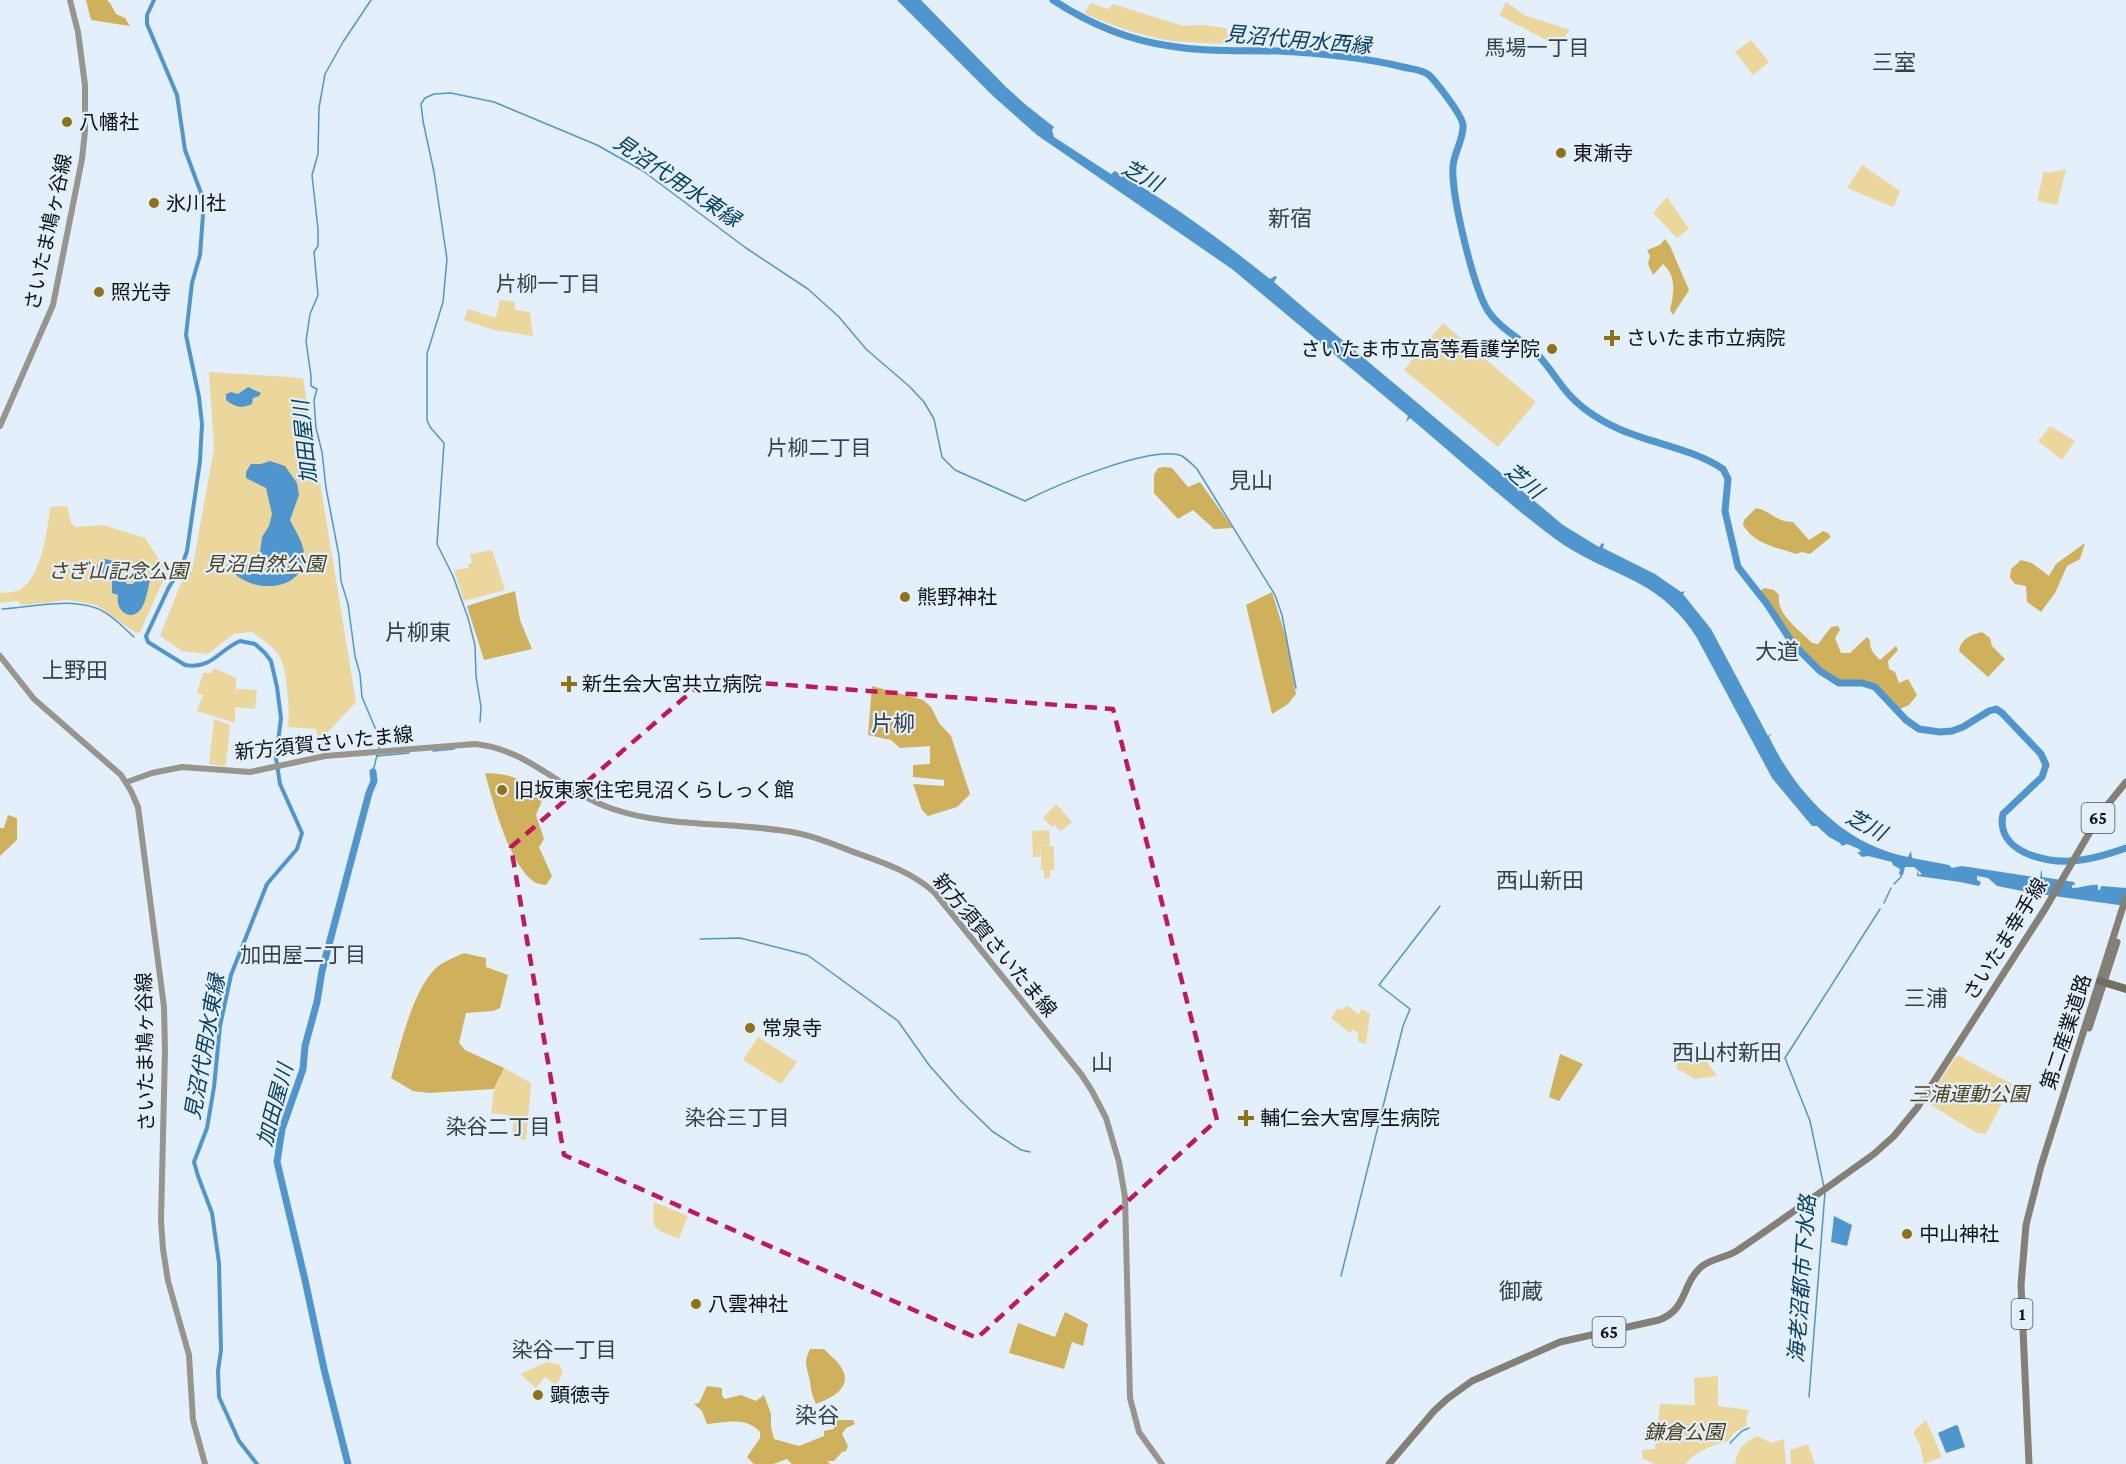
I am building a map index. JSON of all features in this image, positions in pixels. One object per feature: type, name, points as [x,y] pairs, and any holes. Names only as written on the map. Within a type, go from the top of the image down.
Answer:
[{"type":"highway","points":[[2103,980],[2126,987]]},
{"type":"main road","name":"さいたま鳩ヶ谷線","points":[[0,426],[53,305],[81,167],[85,131],[85,85],[78,32],[69,0]]},
{"type":"main road","name":"さいたま鳩ヶ谷線","points":[[0,656],[34,699],[114,768],[127,783],[135,799],[141,821],[164,1007],[161,1221],[163,1249],[168,1281],[189,1355],[193,1420],[205,1464]]},
{"type":"main road","name":"新方須賀さいたま線","points":[[127,783],[182,767],[250,772],[325,756],[475,744],[495,746],[525,759],[582,795],[615,810],[650,818],[788,831],[912,875],[928,887],[957,920],[1081,1074],[1106,1118],[1119,1162],[1125,1197],[1130,1398],[1139,1432],[1162,1464]]},
{"type":"main road","name":"さいたま幸手線","points":[[1389,1464],[1434,1411],[1465,1386],[1560,1342],[1659,1320],[1669,1315],[1679,1307],[1691,1280],[1702,1266],[1739,1250],[1882,1148],[1909,1119],[2047,905],[2107,804],[2126,782]]},
{"type":"main road","name":"第二産業道路","points":[[2103,980],[2126,897]]},
{"type":"main road","name":"第二産業道路","points":[[2031,1464],[2022,1267],[2030,1207],[2126,911]]},
{"type":"highlighted area","points":[[706,679],[1113,709],[1217,1120],[977,1338],[564,1155],[511,847]]},
{"type":"green space","points":[[1506,2],[1524,15],[1570,30],[1557,46],[1499,15]]},
{"type":"green space","points":[[1091,3],[1108,9],[1113,4],[1183,26],[1203,25],[1226,28],[1229,42],[1228,44],[1197,43],[1156,38],[1084,13]]},
{"type":"green space","points":[[1751,40],[1769,62],[1753,75],[1735,52]]},
{"type":"green space","points":[[1862,165],[1900,191],[1893,207],[1847,188]]},
{"type":"green space","points":[[2066,169],[2057,205],[2037,201],[2044,171],[2048,173]]},
{"type":"green space","points":[[1667,197],[1689,229],[1677,238],[1653,213]]},
{"type":"green space","points":[[500,300],[515,302],[515,310],[530,312],[533,336],[494,330],[464,320],[468,309],[496,318]]},
{"type":"green space","points":[[1443,323],[1536,402],[1498,447],[1404,370]]},
{"type":"green space","name":"見沼自然公園","points":[[209,372],[303,378],[356,702],[327,733],[333,751],[316,753],[320,747],[316,729],[288,727],[287,691],[280,657],[268,643],[252,632],[234,634],[208,654],[182,651],[160,636],[181,583],[192,571],[214,448]]},
{"type":"green space","points":[[2050,426],[2075,441],[2062,460],[2039,442]]},
{"type":"green space","name":"さぎ山記念公園","points":[[67,506],[71,523],[76,527],[103,525],[145,538],[169,575],[162,583],[140,632],[136,633],[97,605],[68,600],[22,605],[17,601],[0,603],[0,593],[19,590],[33,576],[42,553],[50,507]]},
{"type":"green space","points":[[492,550],[505,590],[464,601],[454,570],[469,568],[468,564],[472,563],[470,554]]},
{"type":"green space","points":[[214,668],[236,678],[236,696],[237,689],[257,690],[255,709],[235,707],[235,723],[197,711],[203,695],[197,693],[203,673],[211,673]]},
{"type":"green space","points":[[214,719],[230,725],[224,766],[209,764]]},
{"type":"green space","points":[[1056,804],[1072,822],[1061,831],[1054,825],[1052,827],[1043,818]]},
{"type":"green space","points":[[1049,830],[1050,845],[1041,846],[1040,857],[1033,857],[1032,831]]},
{"type":"green space","points":[[1041,846],[1054,846],[1054,870],[1050,870],[1050,878],[1044,878],[1044,870],[1041,870]]},
{"type":"green space","points":[[1347,1005],[1358,1014],[1362,1009],[1370,1014],[1366,1044],[1358,1042],[1358,1033],[1353,1029],[1350,1033],[1331,1018],[1338,1008],[1342,1010]]},
{"type":"green space","points":[[758,1037],[797,1062],[781,1084],[743,1060]]},
{"type":"green space","points":[[1690,1049],[1702,1055],[1717,1076],[1695,1079],[1677,1070],[1675,1053]]},
{"type":"green space","name":"三浦運動公園","points":[[1957,1055],[2012,1084],[1986,1134],[1977,1133],[1926,1102]]},
{"type":"green space","points":[[504,1068],[531,1083],[526,1140],[512,1137],[514,1116],[491,1113],[494,1091]]},
{"type":"green space","points":[[654,1202],[688,1216],[679,1239],[656,1227],[653,1219]]},
{"type":"green space","points":[[547,1362],[559,1364],[563,1373],[556,1385],[545,1377],[536,1388],[520,1374]]},
{"type":"green space","name":"鎌倉公園","points":[[1718,1376],[1718,1406],[1749,1410],[1746,1418],[1747,1425],[1734,1433],[1727,1442],[1704,1450],[1685,1464],[1655,1464],[1642,1458],[1642,1450],[1655,1449],[1660,1404],[1695,1405],[1694,1378]]},
{"type":"green space","points":[[1926,1420],[1942,1457],[1924,1464],[1920,1445],[1913,1432]]},
{"type":"green space","points":[[1758,1436],[1771,1443],[1784,1439],[1786,1464],[1735,1464],[1737,1454],[1742,1447]]},
{"type":"green space","points":[[1808,1444],[1815,1464],[1791,1464],[1790,1450]]},
{"type":"shaded area","points":[[86,0],[107,0],[116,14],[125,18],[130,26],[91,20]]},
{"type":"shaded area","points":[[1665,239],[1689,290],[1673,315],[1670,310],[1673,291],[1671,274],[1663,264],[1653,275],[1648,264],[1650,256],[1647,250],[1660,245]]},
{"type":"shaded area","points":[[1158,468],[1172,468],[1188,487],[1200,482],[1233,528],[1214,529],[1193,510],[1178,519],[1154,493],[1154,475]]},
{"type":"shaded area","points":[[1756,508],[1782,520],[1793,522],[1809,540],[1823,531],[1831,537],[1810,554],[1802,552],[1796,554],[1766,544],[1753,537],[1743,525],[1744,520]]},
{"type":"shaded area","points":[[2085,543],[2080,559],[2067,566],[2055,593],[2041,612],[2027,602],[2026,586],[2015,584],[2010,578],[2011,569],[2021,560],[2032,563],[2049,576],[2056,564]]},
{"type":"shaded area","points":[[1764,588],[1774,590],[1779,595],[1781,609],[1785,615],[1812,643],[1818,644],[1831,627],[1838,626],[1840,630],[1835,638],[1841,653],[1850,653],[1867,637],[1870,640],[1872,651],[1880,660],[1896,646],[1898,650],[1888,661],[1889,669],[1895,672],[1899,683],[1908,679],[1917,695],[1909,705],[1898,710],[1884,694],[1873,687],[1860,682],[1837,680],[1824,672],[1791,641],[1772,617],[1757,594]]},
{"type":"shaded area","points":[[515,591],[520,620],[532,649],[484,660],[467,606]]},
{"type":"shaded area","points":[[1272,592],[1287,641],[1296,694],[1288,704],[1272,714],[1246,605]]},
{"type":"shaded area","points":[[1982,632],[1990,638],[1992,646],[2005,659],[1988,677],[1959,651],[1967,638]]},
{"type":"shaded area","points":[[872,686],[923,700],[931,707],[939,723],[951,736],[970,794],[957,807],[928,816],[922,810],[913,784],[944,786],[944,780],[913,777],[913,765],[930,764],[930,746],[900,748],[891,740],[868,735]]},
{"type":"shaded area","points":[[485,773],[511,776],[529,786],[543,798],[536,815],[544,839],[539,847],[552,876],[546,885],[533,881],[516,861],[503,831]]},
{"type":"shaded area","points":[[8,815],[17,818],[17,840],[0,856],[0,828],[4,828]]},
{"type":"shaded area","points":[[464,953],[486,958],[486,967],[508,975],[500,1008],[493,1011],[466,1013],[459,1043],[465,1050],[504,1068],[494,1089],[429,1093],[413,1091],[391,1078],[413,1005],[435,969]]},
{"type":"shaded area","points":[[1560,1054],[1583,1064],[1559,1101],[1549,1097]]},
{"type":"shaded area","points":[[1065,1312],[1088,1324],[1083,1346],[1072,1342],[1064,1369],[1009,1353],[1018,1323],[1055,1337]]},
{"type":"shaded area","points":[[810,1349],[824,1349],[839,1364],[845,1380],[839,1391],[816,1404],[806,1365]]},
{"type":"shaded area","points":[[707,1386],[722,1388],[722,1396],[725,1399],[741,1395],[756,1401],[764,1395],[771,1414],[774,1439],[799,1446],[824,1436],[824,1431],[834,1429],[829,1410],[835,1409],[838,1420],[853,1420],[855,1424],[846,1428],[842,1434],[848,1446],[846,1451],[834,1461],[827,1461],[830,1464],[792,1464],[787,1459],[773,1464],[754,1464],[747,1457],[760,1438],[760,1432],[742,1422],[707,1424],[702,1411],[694,1404],[699,1403]]},
{"type":"water","points":[[897,0],[921,0],[1006,87],[1054,127],[1052,130],[1054,137],[1111,174],[1115,171],[1156,195],[1270,279],[1277,277],[1274,282],[1297,302],[1563,525],[1599,547],[1602,543],[1604,544],[1603,548],[1655,574],[1681,592],[1685,591],[1683,594],[1711,629],[1768,736],[1772,733],[1769,737],[1793,778],[1825,814],[1843,829],[1885,851],[1908,857],[1911,851],[1912,858],[1949,865],[1952,868],[1962,866],[2040,878],[2042,871],[2042,877],[2074,882],[2075,885],[2072,885],[2072,888],[2098,885],[2098,890],[2101,886],[2126,888],[2126,906],[2040,894],[2038,901],[2038,894],[1997,886],[1988,878],[1977,876],[1977,880],[1981,882],[1979,886],[1917,876],[1917,871],[1919,875],[1922,874],[1914,867],[1905,867],[1903,875],[1899,874],[1900,869],[1892,862],[1868,856],[1862,857],[1857,852],[1861,852],[1859,849],[1847,844],[1842,846],[1817,826],[1812,826],[1772,778],[1697,638],[1671,606],[1647,588],[1564,545],[1535,524],[1410,418],[1406,422],[1408,416],[1232,269],[1037,135],[993,96]]},
{"type":"water","points":[[248,387],[261,393],[253,398],[252,404],[238,406],[226,400],[226,394],[231,392],[238,394]]},
{"type":"water","points":[[270,461],[285,466],[297,483],[299,495],[290,520],[302,544],[304,560],[300,571],[294,578],[275,586],[264,586],[243,580],[235,574],[241,566],[253,563],[260,553],[262,537],[269,526],[272,514],[266,488],[246,478],[246,472],[251,464]]},
{"type":"water","points":[[105,559],[117,562],[122,567],[122,576],[127,584],[133,584],[145,574],[150,580],[144,603],[137,613],[128,615],[121,610],[118,595],[112,593],[112,581],[105,574],[100,575],[100,570],[95,567]]},
{"type":"water","points":[[1834,1216],[1852,1225],[1847,1246],[1831,1242]]},
{"type":"water","points":[[1956,1425],[1965,1447],[1946,1453],[1938,1433]]},
{"type":"waterway","name":"見沼代用水東縁","points":[[154,0],[147,15],[147,24],[177,95],[185,150],[204,201],[200,255],[192,283],[186,335],[199,397],[202,424],[200,461],[187,551],[181,568],[169,587],[146,636],[148,642],[185,665],[202,665],[240,641],[255,644],[265,653],[271,661],[281,718],[276,758],[280,784],[302,833],[297,849],[267,884],[231,975],[220,1026],[207,1128],[194,1162],[212,1213],[219,1263],[221,1350],[218,1371],[219,1397],[239,1441],[257,1464]]},
{"type":"waterway","name":"加田屋川","points":[[371,0],[325,74],[319,108],[318,154],[312,175],[318,229],[318,246],[314,252],[318,295],[310,314],[306,341],[311,386],[317,389],[314,400],[316,428],[339,556],[341,581],[348,604],[362,697],[376,730],[379,749]]},
{"type":"waterway","name":"見沼代用水西縁","points":[[1053,0],[1109,29],[1154,43],[1196,49],[1277,51],[1340,56],[1388,64],[1429,75],[1462,120],[1462,135],[1455,156],[1453,180],[1464,240],[1476,282],[1482,299],[1493,317],[1537,354],[1571,397],[1590,413],[1619,429],[1685,451],[1723,469],[1728,479],[1725,511],[1738,567],[1767,604],[1793,644],[1820,671],[1839,683],[1862,683],[1875,687],[1906,720],[1919,729],[1952,731],[1989,711],[1996,709],[2002,713],[2041,754],[2046,765],[2042,777],[2003,814],[2006,837],[2014,846],[2036,857],[2060,861],[2092,858],[2126,848]]},
{"type":"waterway","name":"見沼代用水東縁","points":[[480,722],[481,707],[476,676],[475,645],[453,576],[437,544],[444,443],[427,420],[427,354],[443,302],[447,259],[421,104],[425,98],[434,94],[451,93],[494,102],[597,145],[643,171],[746,248],[808,289],[839,317],[866,349],[924,402],[934,419],[942,457],[955,470],[1025,501],[1080,477],[1127,461],[1168,454],[1184,457],[1197,469],[1275,595],[1282,615],[1296,688]]},
{"type":"waterway","points":[[2,609],[61,603],[85,605],[106,613],[134,637]]},
{"type":"waterway","name":"見沼代用水東縁","points":[[433,751],[454,749]]},
{"type":"waterway","name":"見沼代用水東縁","points":[[377,756],[409,753]]},
{"type":"waterway","name":"加田屋川","points":[[373,772],[377,755]]},
{"type":"waterway","name":"加田屋川","points":[[348,1464],[277,1162],[282,1129],[303,1069],[305,1046],[317,1002],[322,971],[374,781],[373,772]]},
{"type":"waterway","name":"海老沼都市下水路","points":[[1894,884],[1901,877],[1901,872]]},
{"type":"waterway","name":"海老沼都市下水路","points":[[1884,903],[1891,888]]},
{"type":"waterway","points":[[1341,1276],[1403,1026],[1410,1009],[1379,985],[1440,906]]},
{"type":"waterway","name":"海老沼都市下水路","points":[[1824,1187],[1810,1121],[1785,1058],[1880,909]]},
{"type":"waterway","points":[[700,939],[740,938],[807,955],[898,1021],[929,1065],[959,1099],[992,1131],[1021,1150],[1030,1152]]},
{"type":"waterway","name":"海老沼都市下水路","points":[[1809,1397],[1825,1192]]},
{"type":"waterway","name":"海老沼都市下水路","points":[[1730,1443],[1742,1431],[1749,1428]]},
{"type":"place","name":"八幡社","points":[[67,122]]},
{"type":"place","name":"東漸寺","points":[[1561,153]]},
{"type":"place","name":"氷川社","points":[[154,203]]},
{"type":"place","name":"照光寺","points":[[99,292]]},
{"type":"place","name":"さいたま市立病院","points":[[1612,338]]},
{"type":"place","name":"さいたま市立高等看護学院","points":[[1552,349]]},
{"type":"place","name":"熊野神社","points":[[905,597]]},
{"type":"place","name":"新生会大宮共立病院","points":[[569,684]]},
{"type":"place","name":"旧坂東家住宅見沼くらしっく館","points":[[502,790]]},
{"type":"place","name":"常泉寺","points":[[750,1028]]},
{"type":"place","name":"輔仁会大宮厚生病院","points":[[1246,1118]]},
{"type":"place","name":"中山神社","points":[[1907,1234]]},
{"type":"place","name":"八雲神社","points":[[696,1304]]},
{"type":"place","name":"顕徳寺","points":[[538,1395]]},
{"type":"district","name":"馬場一丁目","points":[[1537,48]]},
{"type":"district","name":"三室","points":[[1894,62]]},
{"type":"district","name":"新宿","points":[[1290,218]]},
{"type":"district","name":"片柳一丁目","points":[[548,284]]},
{"type":"district","name":"片柳二丁目","points":[[819,448]]},
{"type":"district","name":"見山","points":[[1251,480]]},
{"type":"district","name":"片柳東","points":[[418,632]]},
{"type":"district","name":"大道","points":[[1777,651]]},
{"type":"district","name":"上野田","points":[[75,670]]},
{"type":"district","name":"片柳","points":[[893,723]]},
{"type":"district","name":"西山新田","points":[[1540,880]]},
{"type":"district","name":"加田屋二丁目","points":[[303,955]]},
{"type":"district","name":"三浦","points":[[1926,998]]},
{"type":"district","name":"西山村新田","points":[[1727,1052]]},
{"type":"district","name":"山","points":[[1102,1062]]},
{"type":"district","name":"染谷三丁目","points":[[737,1118]]},
{"type":"district","name":"染谷二丁目","points":[[498,1127]]},
{"type":"district","name":"御蔵","points":[[1521,1291]]},
{"type":"district","name":"染谷一丁目","points":[[564,1350]]},
{"type":"district","name":"染谷","points":[[817,1415]]},
{"type":"water label","name":"芝川","points":[[1142,176]]},
{"type":"water label","name":"芝川","points":[[1524,481]]},
{"type":"water label","name":"芝川","points":[[1866,825]]}]
